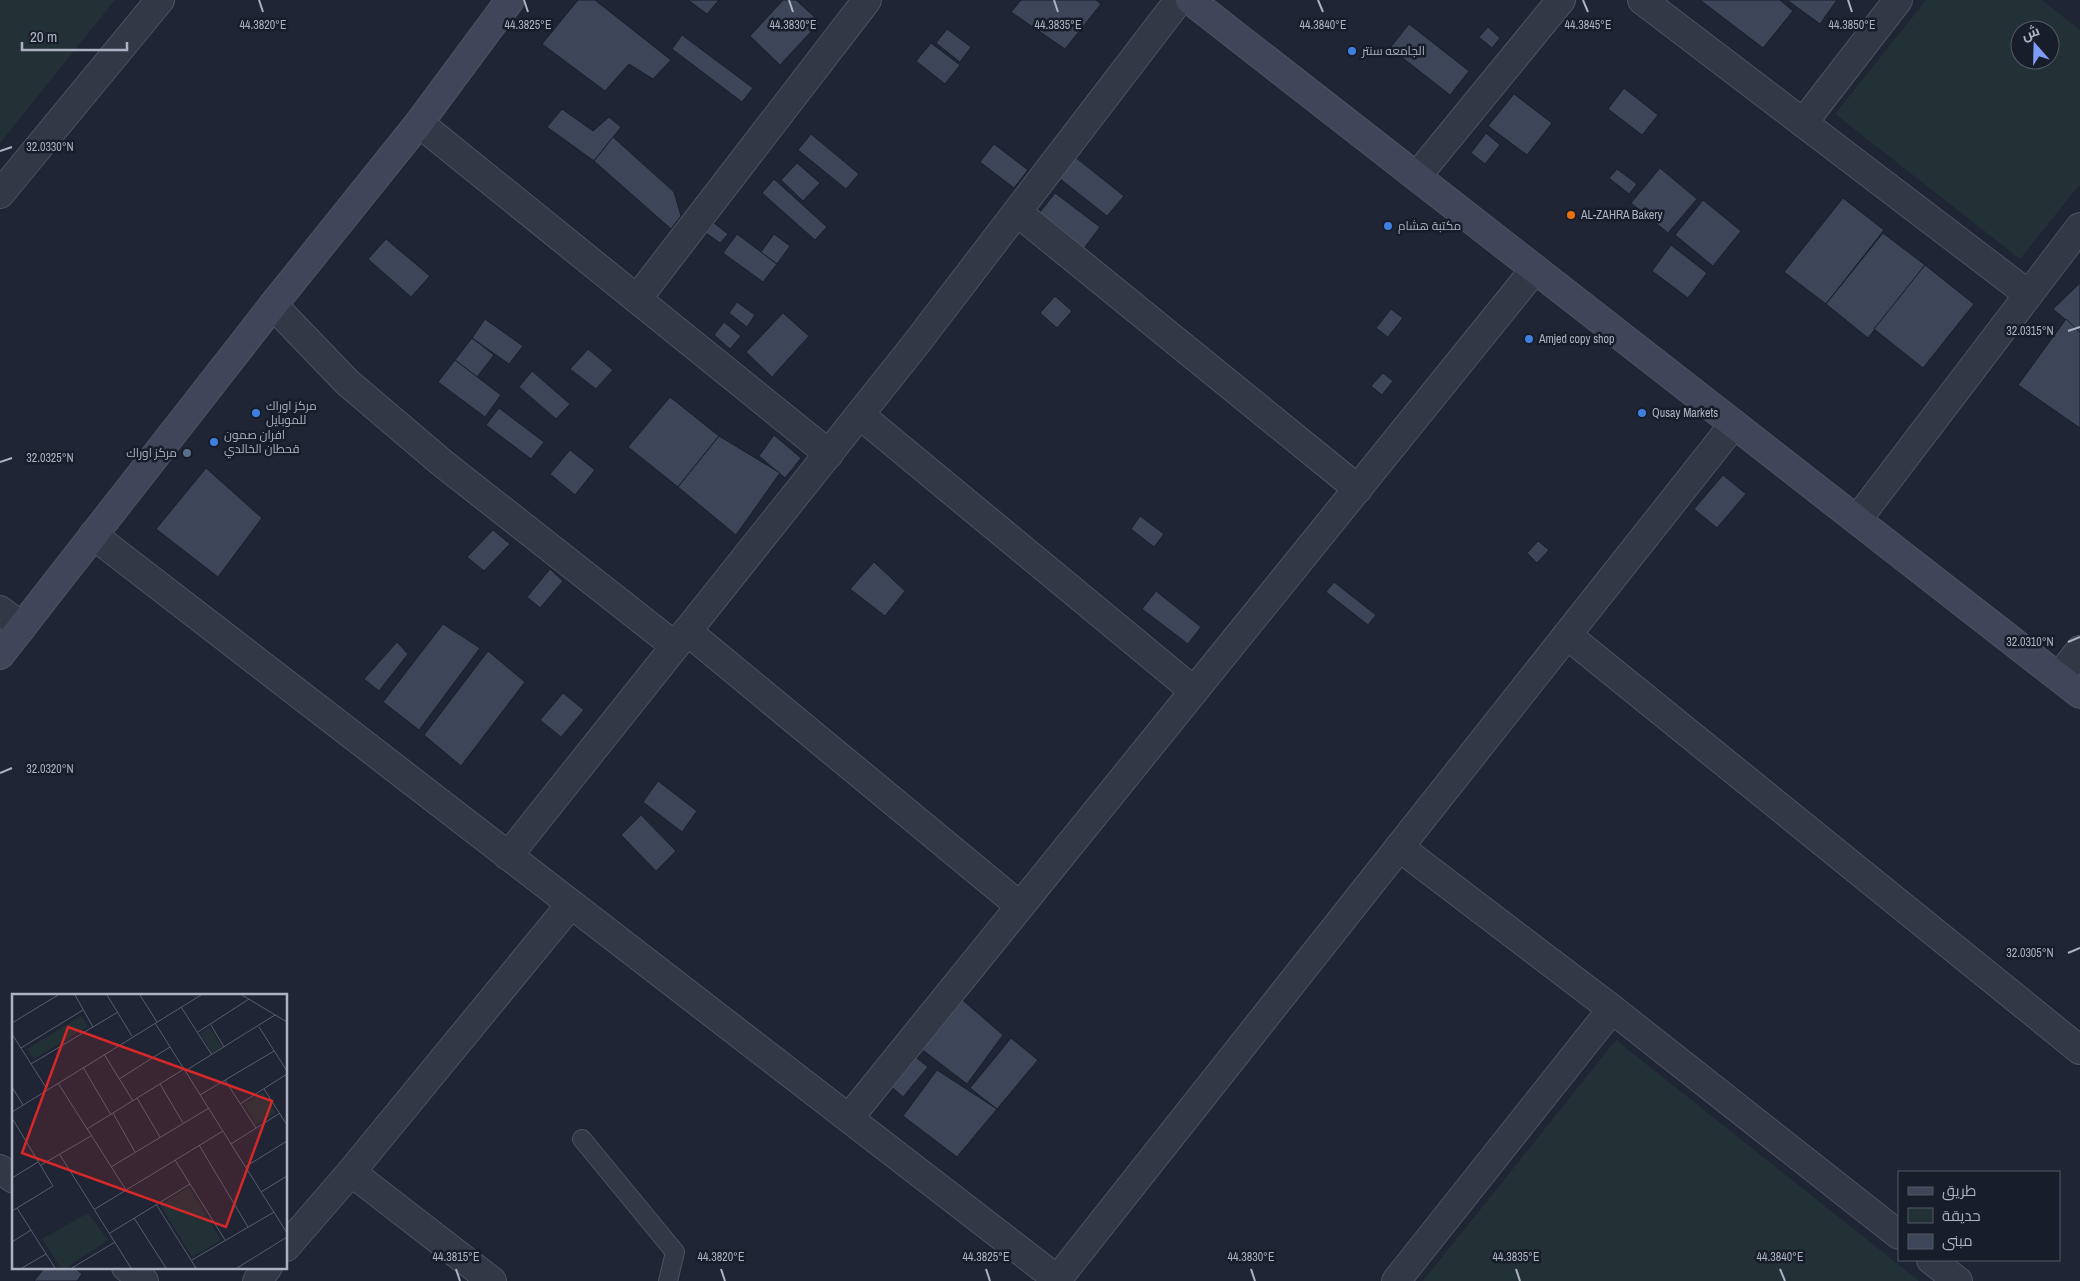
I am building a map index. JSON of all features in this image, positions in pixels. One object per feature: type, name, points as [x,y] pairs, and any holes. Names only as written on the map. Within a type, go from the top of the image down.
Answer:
[{"type":"street","points":[[0,194],[160,0]]},
{"type":"street","points":[[0,655],[272,305],[419,123],[510,0]]},
{"type":"street","points":[[638,299],[867,0]]},
{"type":"street","points":[[1416,176],[1561,0]]},
{"type":"street","points":[[1642,0],[2028,294]]},
{"type":"street","points":[[1804,123],[1898,0]]},
{"type":"street","points":[[508,856],[860,415],[1017,212],[1195,2],[2070,685],[2080,650]]},
{"type":"street","points":[[419,123],[829,454]]},
{"type":"street","points":[[1017,212],[1358,489]]},
{"type":"street","points":[[1857,520],[2080,228]]},
{"type":"street","points":[[849,1118],[1535,269]]},
{"type":"street","points":[[272,305],[347,382],[441,462],[681,638],[1020,906]]},
{"type":"street","points":[[860,415],[1194,691]]},
{"type":"street","points":[[93,535],[1056,1280],[1734,424]]},
{"type":"street","points":[[0,610],[22,627]]},
{"type":"street","points":[[1567,635],[2080,1050]]},
{"type":"street","points":[[1399,847],[1612,1009],[1898,1234]]},
{"type":"street","points":[[288,1245],[571,904]]},
{"type":"street","points":[[1396,1281],[1612,1009]]},
{"type":"street","points":[[0,1169],[12,1178]]},
{"type":"street","points":[[350,1172],[492,1281]]},
{"type":"street","points":[[1932,1261],[1958,1281]]},
{"type":"street","points":[[127,1268],[144,1281]]},
{"type":"street","points":[[256,1281],[267,1268]]},
{"type":"lane","points":[[582,1139],[675,1252],[668,1281]]},
{"type":"green space","points":[[0,0],[115,0],[0,143]]},
{"type":"green space","points":[[1926,0],[2042,0],[2080,30],[2080,184],[2020,259],[1835,114]]},
{"type":"green space","points":[[1616,1040],[1919,1281],[1423,1281]]},
{"type":"building","points":[[578,0],[595,0],[671,60],[653,79],[629,64],[605,91],[542,44]]},
{"type":"building","points":[[688,0],[719,0],[707,14]]},
{"type":"building","points":[[783,0],[796,0],[820,22],[780,65],[750,36]]},
{"type":"building","points":[[1021,0],[1096,0],[1101,4],[1065,49],[1011,12]]},
{"type":"building","points":[[1700,0],[1780,0],[1793,11],[1763,48]]},
{"type":"building","points":[[1787,0],[1837,0],[1820,24]]},
{"type":"building","points":[[1409,24],[1469,71],[1450,95],[1390,48]]},
{"type":"building","points":[[1488,27],[1500,38],[1492,48],[1479,37]]},
{"type":"building","points":[[947,29],[971,47],[960,62],[936,43]]},
{"type":"building","points":[[682,35],[753,88],[742,102],[672,49]]},
{"type":"building","points":[[931,43],[960,65],[945,84],[916,61]]},
{"type":"building","points":[[1624,88],[1658,115],[1642,135],[1608,109]]},
{"type":"building","points":[[1514,94],[1552,123],[1527,155],[1488,126]]},
{"type":"building","points":[[562,109],[593,131],[609,117],[621,127],[594,161],[547,127]]},
{"type":"building","points":[[1486,133],[1500,145],[1485,164],[1471,153]]},
{"type":"building","points":[[811,134],[859,174],[846,189],[798,150]]},
{"type":"building","points":[[613,137],[674,192],[681,216],[671,229],[594,161]]},
{"type":"building","points":[[994,144],[1028,170],[1014,188],[980,162]]},
{"type":"building","points":[[1075,157],[1124,196],[1107,216],[1059,178]]},
{"type":"building","points":[[797,163],[820,183],[803,201],[781,180]]},
{"type":"building","points":[[1660,168],[1697,199],[1668,233],[1631,203]]},
{"type":"building","points":[[1617,169],[1637,184],[1629,194],[1609,178]]},
{"type":"building","points":[[774,179],[827,227],[815,240],[762,193]]},
{"type":"building","points":[[1055,193],[1100,227],[1082,251],[1037,216]]},
{"type":"building","points":[[1843,198],[1884,230],[1826,304],[1784,272]]},
{"type":"building","points":[[1703,200],[1741,231],[1713,266],[1675,235]]},
{"type":"building","points":[[714,223],[728,234],[720,243],[706,233]]},
{"type":"building","points":[[1883,233],[1925,265],[1868,338],[1826,304]]},
{"type":"building","points":[[737,234],[777,264],[763,282],[723,253]]},
{"type":"building","points":[[774,234],[790,246],[777,264],[761,252]]},
{"type":"building","points":[[386,239],[430,276],[411,297],[368,259]]},
{"type":"building","points":[[1671,245],[1707,273],[1688,298],[1652,271]]},
{"type":"building","points":[[1925,265],[1974,304],[1923,368],[1874,329]]},
{"type":"building","points":[[2080,283],[2080,332],[2053,309]]},
{"type":"building","points":[[1055,296],[1072,311],[1057,328],[1040,313]]},
{"type":"building","points":[[737,302],[755,315],[747,327],[729,313]]},
{"type":"building","points":[[1391,309],[1403,318],[1388,337],[1376,328]]},
{"type":"building","points":[[783,313],[809,336],[772,377],[746,352]]},
{"type":"building","points":[[485,319],[523,346],[509,364],[472,338]]},
{"type":"building","points":[[2066,319],[2080,332],[2080,428],[2018,385]]},
{"type":"building","points":[[724,322],[741,336],[730,349],[714,335]]},
{"type":"building","points":[[472,338],[494,355],[477,377],[455,360]]},
{"type":"building","points":[[588,349],[613,370],[596,389],[570,369]]},
{"type":"building","points":[[455,360],[501,395],[485,417],[438,382]]},
{"type":"building","points":[[532,371],[570,404],[556,419],[519,387]]},
{"type":"building","points":[[1383,373],[1393,381],[1382,395],[1371,386]]},
{"type":"building","points":[[670,397],[719,436],[678,487],[628,447]]},
{"type":"building","points":[[499,408],[544,442],[531,459],[486,425]]},
{"type":"building","points":[[774,435],[801,458],[785,478],[759,456]]},
{"type":"building","points":[[719,436],[780,473],[736,535],[678,487]]},
{"type":"building","points":[[570,450],[595,470],[575,495],[550,474]]},
{"type":"building","points":[[206,468],[262,518],[218,577],[156,529]]},
{"type":"building","points":[[1723,475],[1746,494],[1717,528],[1694,509]]},
{"type":"building","points":[[1140,516],[1164,534],[1154,547],[1131,529]]},
{"type":"building","points":[[493,530],[510,544],[484,571],[467,557]]},
{"type":"building","points":[[1538,541],[1549,550],[1537,563],[1527,553]]},
{"type":"building","points":[[874,562],[905,591],[885,616],[850,589]]},
{"type":"building","points":[[550,569],[563,581],[540,608],[527,597]]},
{"type":"building","points":[[1334,582],[1376,615],[1368,625],[1326,592]]},
{"type":"building","points":[[1156,591],[1201,627],[1188,644],[1142,609]]},
{"type":"building","points":[[443,624],[480,648],[419,730],[383,702]]},
{"type":"building","points":[[397,642],[408,654],[379,691],[364,679]]},
{"type":"building","points":[[488,651],[525,682],[461,766],[424,735]]},
{"type":"building","points":[[563,693],[584,710],[561,737],[540,720]]},
{"type":"building","points":[[658,781],[697,811],[682,832],[643,802]]},
{"type":"building","points":[[641,815],[676,851],[656,871],[621,835]]},
{"type":"building","points":[[958,996],[1003,1035],[967,1084],[920,1048]]},
{"type":"building","points":[[1011,1038],[1038,1060],[997,1109],[970,1088]]},
{"type":"building","points":[[912,1054],[928,1067],[903,1097],[887,1083]]},
{"type":"building","points":[[937,1070],[997,1109],[957,1157],[903,1116]]},
{"type":"building","points":[[44,1268],[75,1268],[82,1274],[77,1281],[34,1281]]},
{"type":"place","name":"الجامعه سنتر","points":[[1352,51]]},
{"type":"place","name":"AL-ZAHRA Bakery","points":[[1571,215]]},
{"type":"place","name":"مكتبة هشام","points":[[1388,226]]},
{"type":"place","name":"Amjed copy shop","points":[[1529,339]]},
{"type":"place","name":"مركز اوراك للموبايل","points":[[256,413]]},
{"type":"place","name":"Qusay Markets","points":[[1642,413]]},
{"type":"place","name":"افران صمون قحطان الخالدي","points":[[214,442]]},
{"type":"place","name":"مركز اوراك","points":[[187,453]]}]
